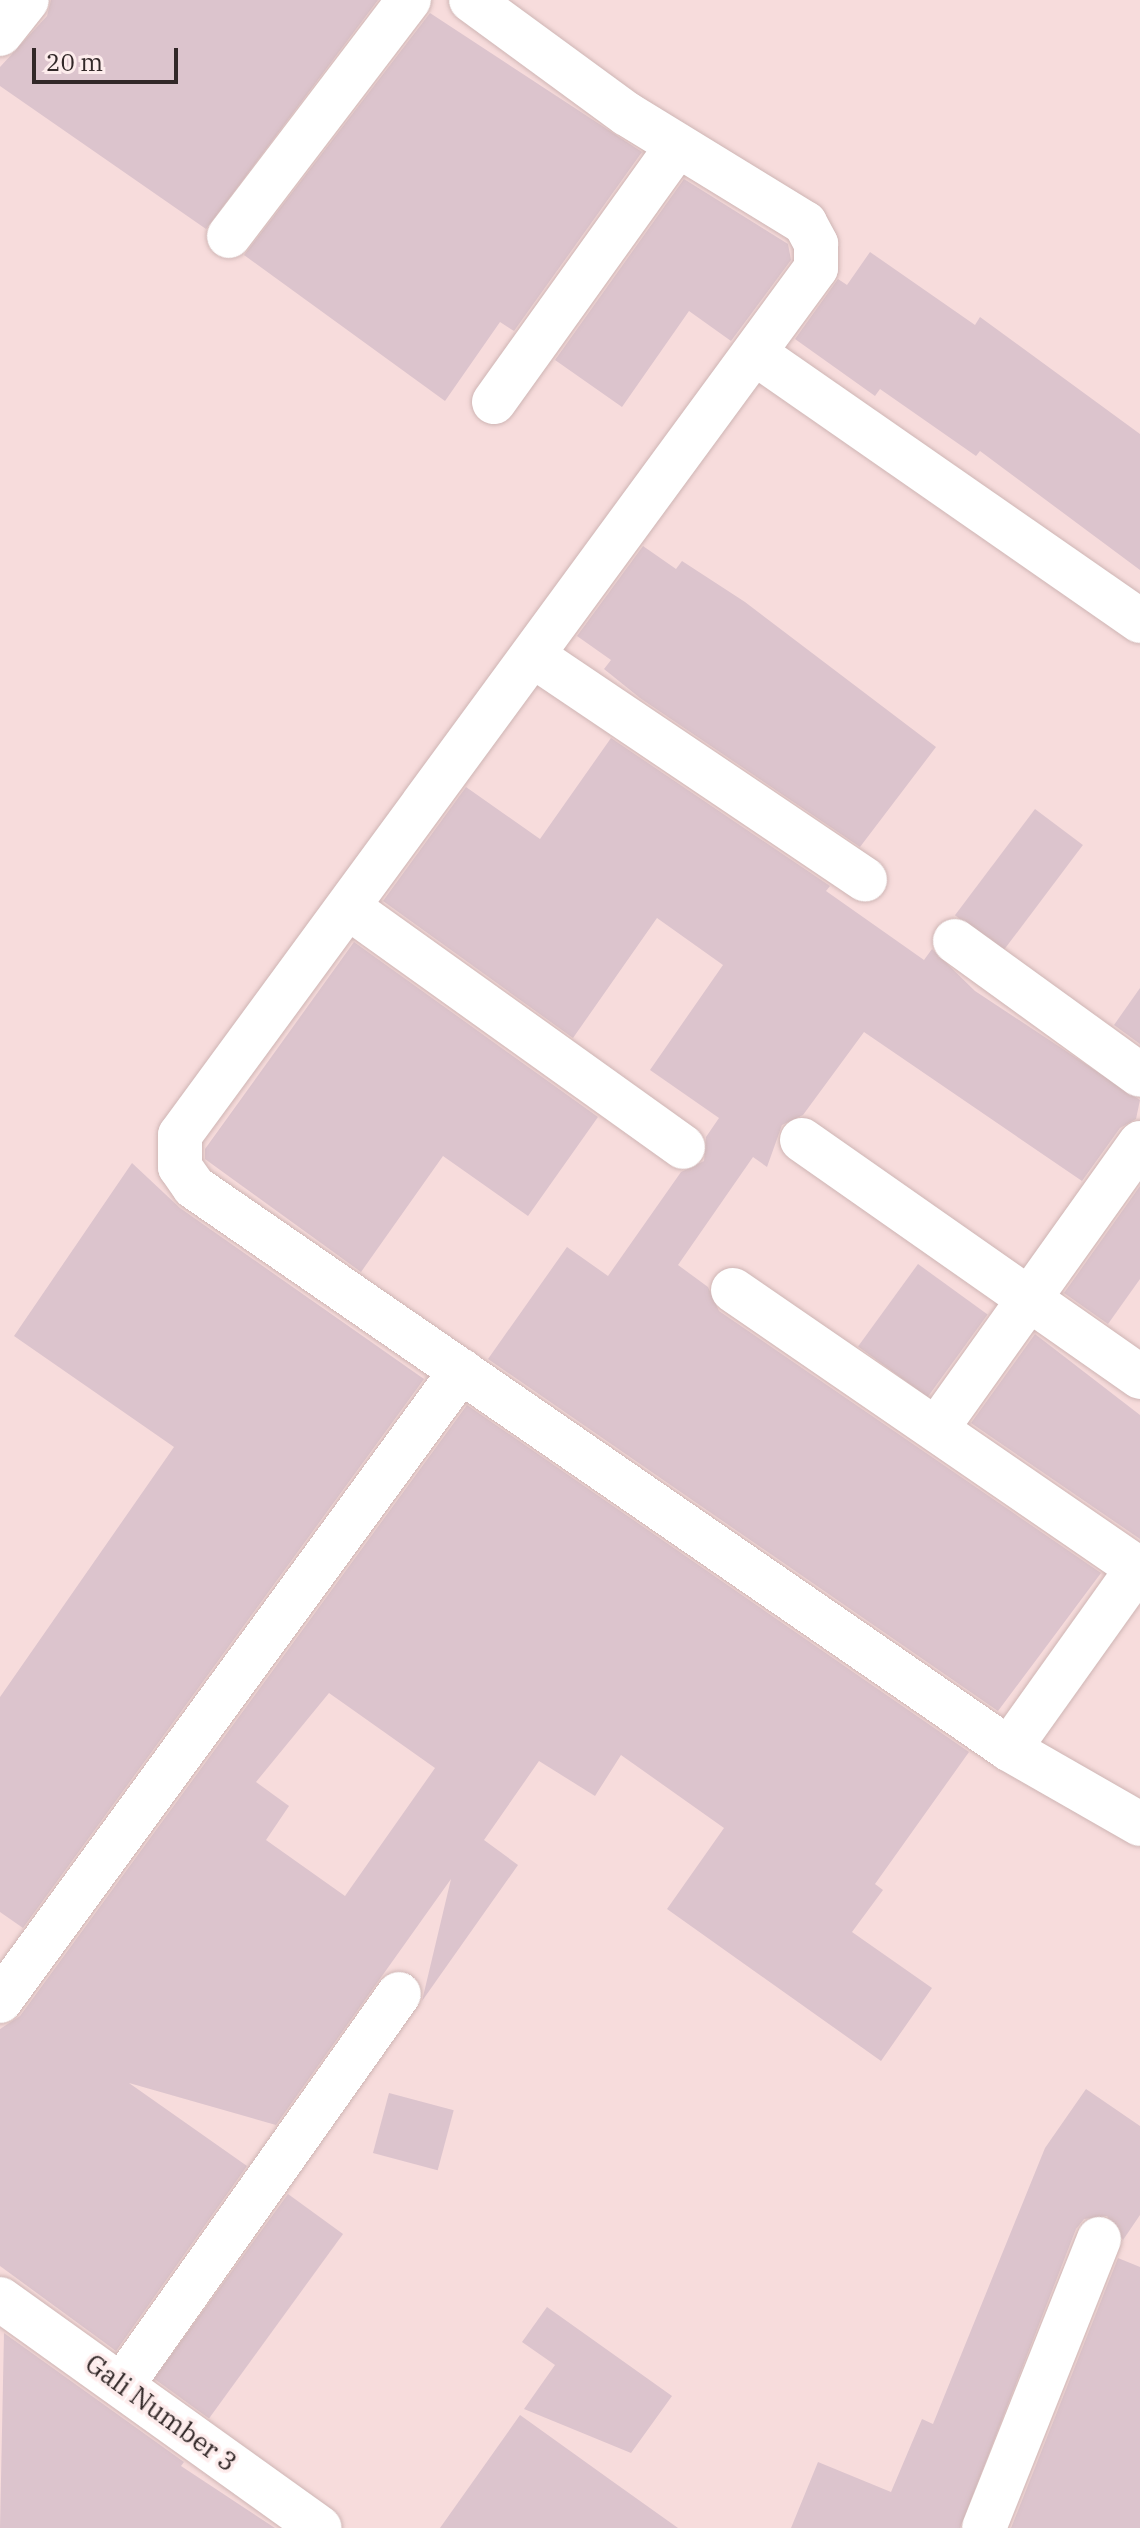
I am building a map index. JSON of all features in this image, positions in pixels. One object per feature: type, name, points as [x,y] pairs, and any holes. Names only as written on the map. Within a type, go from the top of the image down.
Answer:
[{"type":"street","points":[[0,34],[27,0]]},
{"type":"street","points":[[229,236],[409,0]]},
{"type":"street","points":[[471,0],[677,146],[805,223],[816,244],[816,268],[352,910],[180,1135],[180,1167],[194,1187],[1009,1749],[1140,1824]]},
{"type":"street","points":[[494,402],[677,146]]},
{"type":"street","points":[[756,354],[1140,621]]},
{"type":"street","points":[[535,657],[865,880]]},
{"type":"street","points":[[352,910],[683,1147]]},
{"type":"street","points":[[955,941],[1140,1075]]},
{"type":"street","points":[[802,1140],[1026,1303],[1140,1377]]},
{"type":"street","points":[[937,1428],[1140,1143]]},
{"type":"street","points":[[733,1290],[1138,1568],[1009,1749]]},
{"type":"street","points":[[0,2001],[461,1371]]},
{"type":"street","points":[[122,2385],[399,1994]]},
{"type":"street","points":[[984,2528],[1099,2239]]},
{"type":"street","name":"Gali Number 3","points":[[0,2299],[320,2528]]},
{"type":"building","points":[[51,0],[378,0],[206,229],[0,86],[0,67],[47,16]]},
{"type":"building","points":[[430,13],[642,152],[514,331],[500,322],[445,401],[244,255]]},
{"type":"building","points":[[684,179],[788,244],[791,260],[731,341],[689,311],[622,407],[555,360]]},
{"type":"building","points":[[870,252],[975,325],[980,317],[1140,434],[1140,570],[980,451],[976,456],[880,389],[875,396],[795,339],[838,279],[847,285]]},
{"type":"building","points":[[643,546],[676,569],[682,561],[745,602],[936,747],[860,847],[640,698],[604,669],[611,660],[577,636]]},
{"type":"building","points":[[611,738],[830,886],[826,891],[924,960],[932,949],[975,991],[1140,1100],[1136,1119],[1120,1128],[1082,1181],[864,1032],[803,1115],[782,1125],[767,1167],[753,1157],[678,1265],[708,1287],[719,1311],[1101,1573],[998,1711],[488,1359],[567,1247],[608,1276],[681,1172],[704,1161],[706,1137],[719,1118],[650,1070],[723,965],[657,918],[573,1038],[383,901],[466,787],[540,839]]},
{"type":"building","points":[[1035,809],[1083,845],[1003,951],[955,915]]},
{"type":"building","points":[[354,942],[598,1117],[528,1216],[443,1156],[361,1272],[205,1159],[205,1149]]},
{"type":"building","points":[[1140,988],[1140,1044],[1114,1025]]},
{"type":"building","points":[[132,1163],[180,1208],[424,1379],[23,1928],[0,1912],[0,1697],[174,1447],[14,1336]]},
{"type":"building","points":[[1140,1186],[1140,1279],[1108,1324],[1064,1293]]},
{"type":"building","points":[[918,1264],[988,1315],[928,1397],[858,1347]]},
{"type":"building","points":[[1035,1334],[1140,1415],[1140,1539],[971,1423]]},
{"type":"building","points":[[467,1405],[969,1752],[875,1884],[883,1890],[852,1932],[932,1988],[881,2061],[667,1909],[724,1828],[621,1755],[595,1796],[539,1761],[484,1840],[518,1865],[422,2001],[451,1879],[276,2125],[129,2083],[247,2166],[116,2351],[0,2266],[0,2029],[20,2016]],"holes":[[[329,1693],[435,1768],[345,1896],[266,1840],[289,1806],[256,1782]]]},
{"type":"building","points":[[1086,2089],[1140,2126],[1140,2215],[1123,2240],[1107,2216],[1084,2219],[1076,2229],[960,2528],[791,2528],[818,2462],[891,2492],[922,2419],[933,2424],[1045,2148]]},
{"type":"building","points":[[389,2093],[454,2110],[438,2170],[373,2153]]},
{"type":"building","points":[[288,2194],[343,2234],[209,2418],[154,2378]]},
{"type":"building","points":[[1118,2258],[1140,2267],[1140,2528],[1011,2528]]},
{"type":"building","points":[[547,2307],[672,2396],[631,2453],[524,2409],[555,2365],[522,2342]]},
{"type":"building","points":[[4,2333],[184,2462],[181,2466],[275,2528],[0,2528]]},
{"type":"building","points":[[520,2415],[612,2481],[678,2528],[440,2528]]}]
